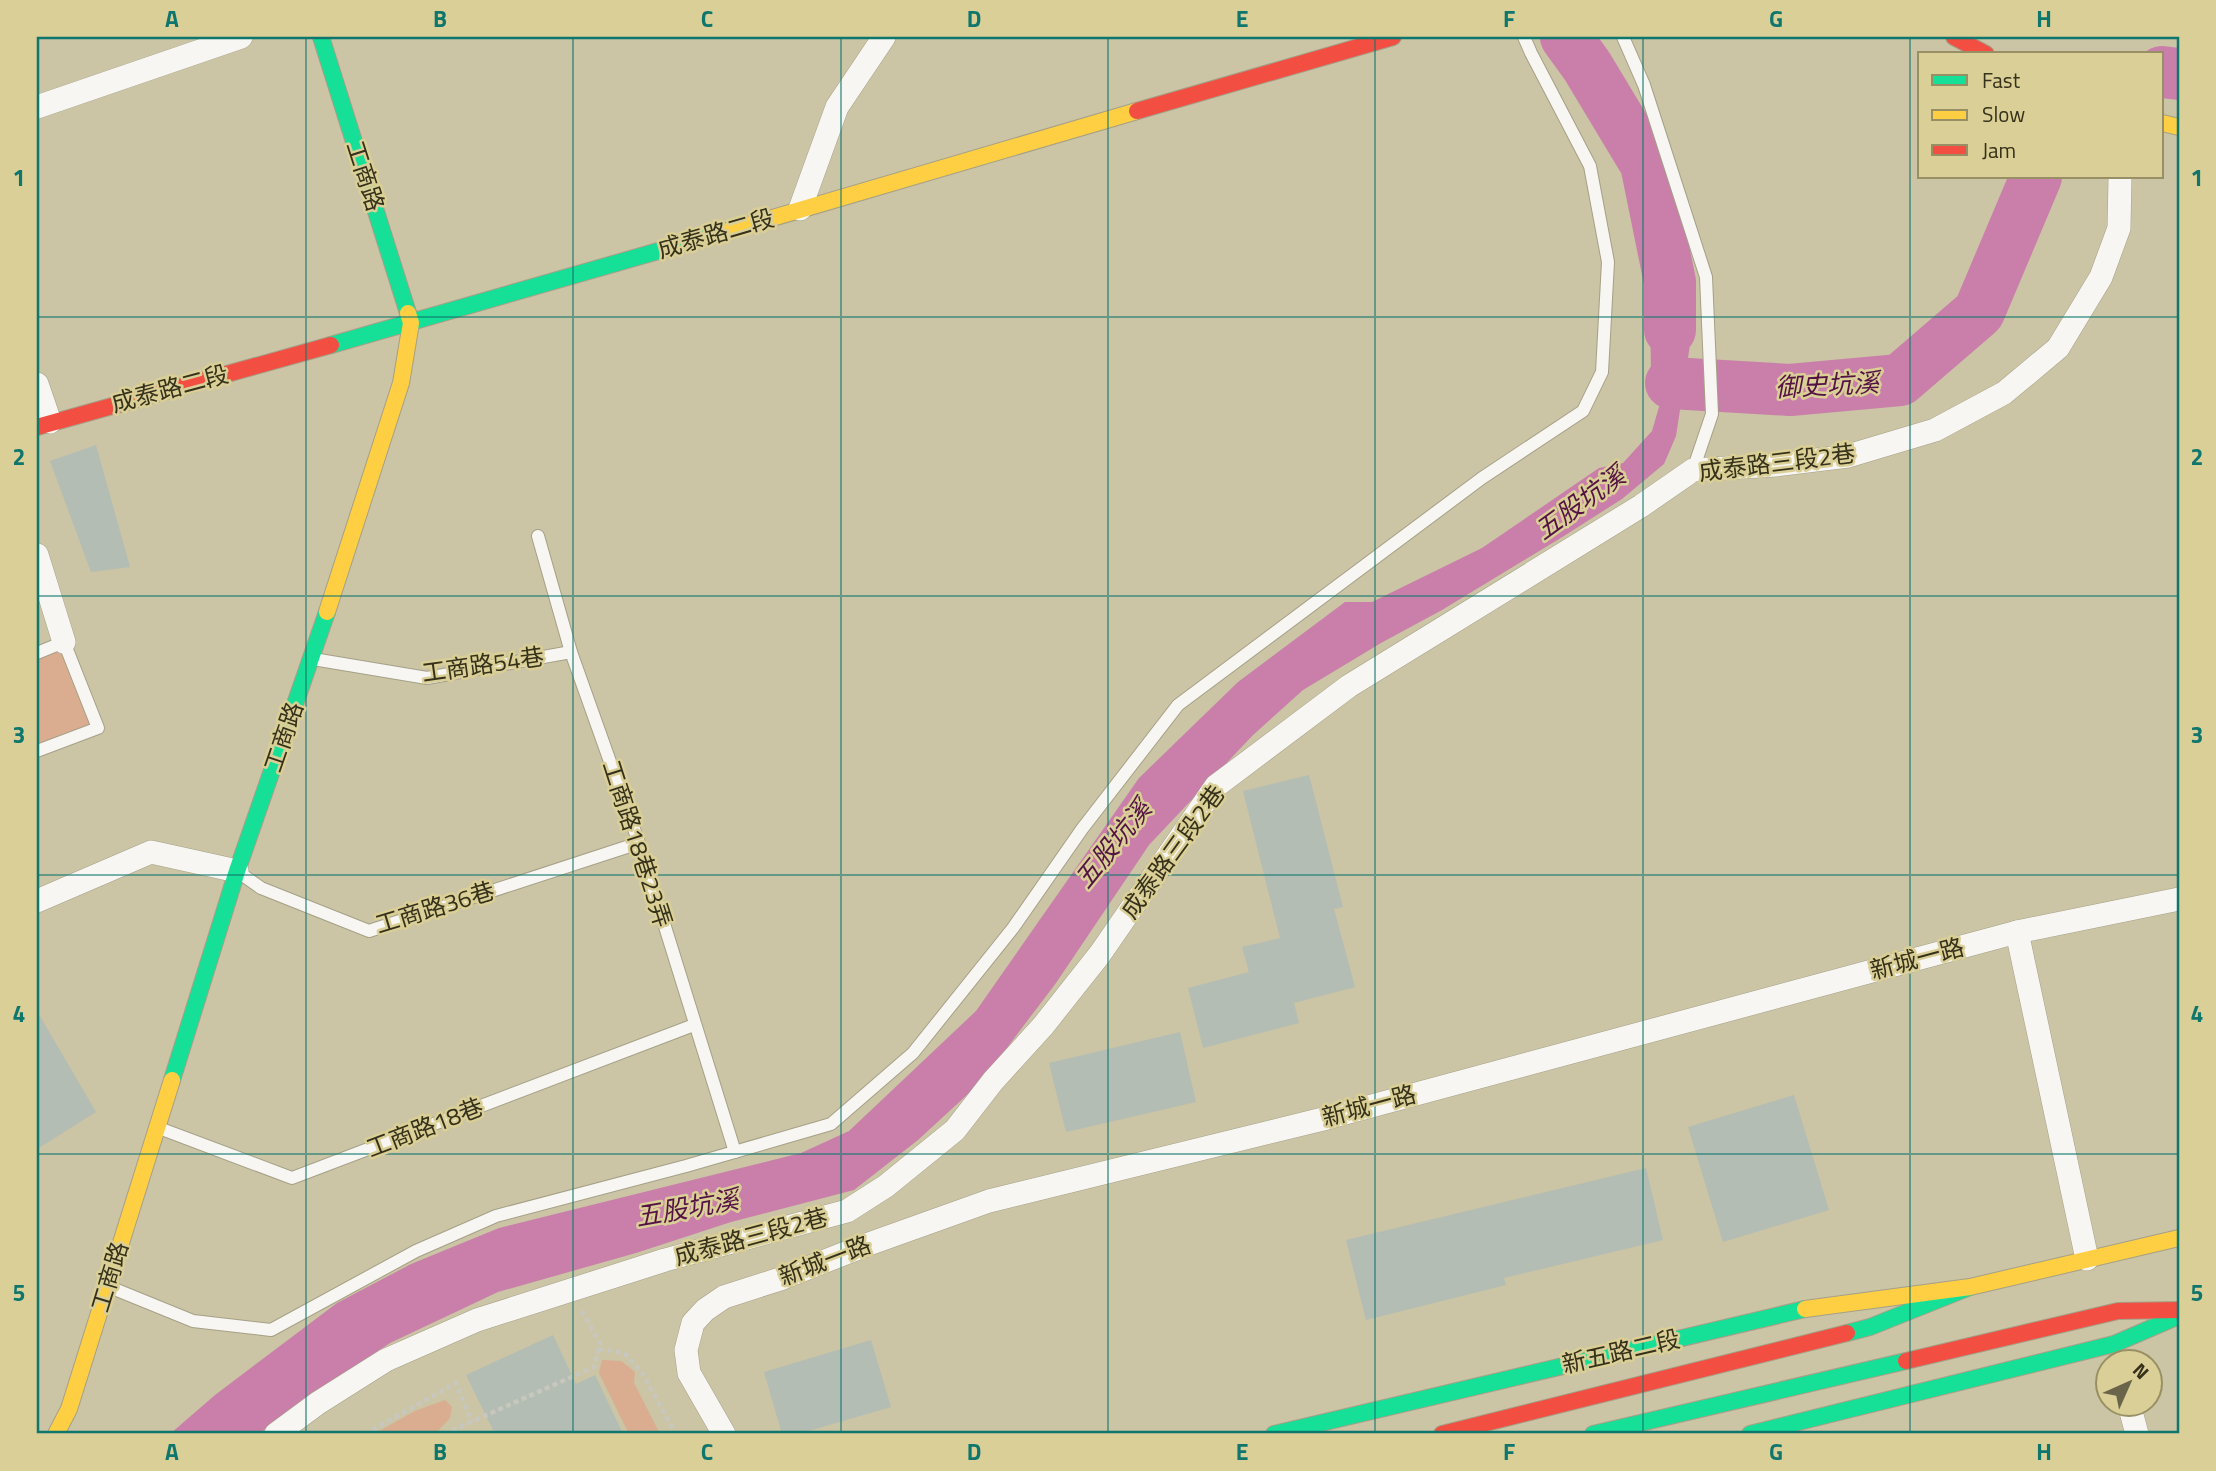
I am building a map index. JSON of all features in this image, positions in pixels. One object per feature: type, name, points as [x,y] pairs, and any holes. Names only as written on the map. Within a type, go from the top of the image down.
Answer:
[{"type":"main road","name":"工商路","points":[[56,1434],[69,1409],[237,871],[312,659],[401,383],[411,323],[321,37]]},
{"type":"main road","name":"成泰路二段","points":[[43,425],[411,323],[1393,37]]},
{"type":"main road","points":[[1955,37],[1982,52]]},
{"type":"main road","name":"新五路二段","points":[[1274,1434],[1799,1310],[1970,1287],[2179,1238]]},
{"type":"main road","name":"新五路二段","points":[[1442,1434],[1870,1327],[1970,1287]]},
{"type":"main road","points":[[1593,1434],[2118,1311],[2179,1310]]},
{"type":"main road","points":[[2125,1348],[2179,1316]]},
{"type":"main road","points":[[1750,1434],[2094,1358]]},
{"type":"street","points":[[37,107],[241,37]]},
{"type":"street","points":[[800,209],[836,107],[884,37]]},
{"type":"street","name":"成泰路三段2巷","points":[[276,1434],[386,1360],[477,1320],[665,1260],[847,1211],[886,1186],[955,1130],[993,1081],[1042,1026],[1100,954],[1216,786],[1349,686],[1641,506],[1693,470],[1848,457],[1935,430],[2004,393],[2058,348],[2101,278],[2119,228],[2120,178]]},
{"type":"street","points":[[37,384],[43,425]]},
{"type":"street","points":[[37,555],[64,642]]},
{"type":"street","points":[[37,901],[151,852],[237,871]]},
{"type":"street","name":"新城一路","points":[[724,1434],[689,1373],[686,1350],[693,1323],[705,1310],[724,1297],[989,1201],[1327,1118],[2017,932],[2179,899]]},
{"type":"street","points":[[2017,932],[2087,1259]]},
{"type":"lane","points":[[107,1286],[193,1321],[271,1330],[416,1251],[496,1216],[831,1124],[913,1053],[1013,928],[1082,829],[1178,705],[1482,478],[1583,411],[1602,372],[1608,262],[1590,166],[1524,37]]},
{"type":"lane","points":[[1623,37],[1644,85],[1706,277],[1712,414],[1693,470]]},
{"type":"lane","name":"工商路18巷23弄","points":[[538,536],[571,652],[639,843],[735,1152]]},
{"type":"lane","points":[[37,653],[64,642],[98,728],[37,751]]},
{"type":"lane","name":"工商路54巷","points":[[312,659],[427,678],[571,652]]},
{"type":"lane","name":"工商路36巷","points":[[237,871],[261,888],[369,931],[639,843]]},
{"type":"lane","name":"工商路18巷","points":[[156,1127],[292,1178],[694,1026]]},
{"type":"path","points":[[444,1434],[594,1367],[600,1343],[570,1290]]},
{"type":"path","points":[[599,1349],[624,1353],[641,1371],[676,1434]]},
{"type":"path","points":[[365,1434],[456,1384],[472,1422]]},
{"type":"shaded area","points":[[64,642],[98,728],[37,751],[37,653]]},
{"type":"shaded area","points":[[602,1360],[621,1361],[635,1372],[634,1383],[660,1434],[629,1434],[599,1373]]},
{"type":"shaded area","points":[[445,1400],[452,1407],[450,1418],[435,1434],[374,1434],[415,1411]]},
{"type":"water","points":[[1690,257],[1695,312],[1676,436],[1664,464],[1622,499],[1564,536],[1303,690],[1253,735],[1149,845],[1056,983],[981,1082],[918,1140],[854,1190],[731,1222],[636,1253],[498,1292],[390,1343],[271,1423],[260,1434],[170,1434],[215,1395],[337,1303],[411,1264],[499,1228],[801,1153],[849,1131],[976,1011],[1139,778],[1238,682],[1345,602],[1372,602],[1482,548],[1599,468],[1623,463],[1652,431],[1661,400],[1651,369],[1649,258]]},
{"type":"building","points":[[96,445],[130,567],[91,572],[50,461]]},
{"type":"building","points":[[1309,775],[1343,907],[1334,909],[1355,987],[1294,1003],[1299,1023],[1203,1048],[1188,988],[1249,972],[1242,947],[1280,938],[1243,791]]},
{"type":"building","points":[[37,1011],[96,1112],[37,1149]]},
{"type":"building","points":[[1180,1032],[1196,1102],[1066,1132],[1049,1063]]},
{"type":"building","points":[[1794,1095],[1829,1210],[1723,1242],[1688,1127]]},
{"type":"building","points":[[1646,1168],[1663,1240],[1504,1278],[1506,1285],[1366,1320],[1346,1240]]},
{"type":"building","points":[[553,1335],[576,1384],[595,1375],[623,1434],[495,1434],[466,1375]]},
{"type":"building","points":[[871,1340],[891,1407],[798,1434],[782,1434],[764,1372]]},
{"type":"waterway","name":"五股坑溪","points":[[1566,37],[1587,66],[1646,164],[1670,282],[1670,330]]},
{"type":"waterway","name":"御史坑溪","points":[[2164,72],[2179,74]]},
{"type":"waterway","name":"御史坑溪","points":[[1671,383],[1790,390],[1900,380],[1979,312],[2036,178]]},
{"type":"traffic: fast","points":[[321,37],[408,313]]},
{"type":"traffic: fast","points":[[331,345],[728,231]]},
{"type":"traffic: fast","points":[[172,1080],[237,871],[327,612]]},
{"type":"traffic: fast","points":[[1847,1333],[1870,1327],[1970,1287]]},
{"type":"traffic: fast","points":[[1274,1434],[1805,1309]]},
{"type":"traffic: fast","points":[[1750,1434],[2114,1344],[2179,1316]]},
{"type":"traffic: fast","points":[[1593,1434],[1906,1361]]},
{"type":"traffic: slow","points":[[728,231],[1137,111]]},
{"type":"traffic: slow","points":[[2164,123],[2179,127]]},
{"type":"traffic: slow","points":[[327,612],[401,383],[411,323],[408,313]]},
{"type":"traffic: slow","points":[[56,1434],[69,1409],[172,1080]]},
{"type":"traffic: slow","points":[[1805,1309],[1970,1287],[2179,1238]]},
{"type":"traffic: jam","points":[[1137,111],[1393,37]]},
{"type":"traffic: jam","points":[[1954,37],[1982,52]]},
{"type":"traffic: jam","points":[[37,427],[331,345]]},
{"type":"traffic: jam","points":[[1906,1361],[2118,1311],[2179,1310]]},
{"type":"traffic: jam","points":[[1442,1434],[1847,1333]]}]
